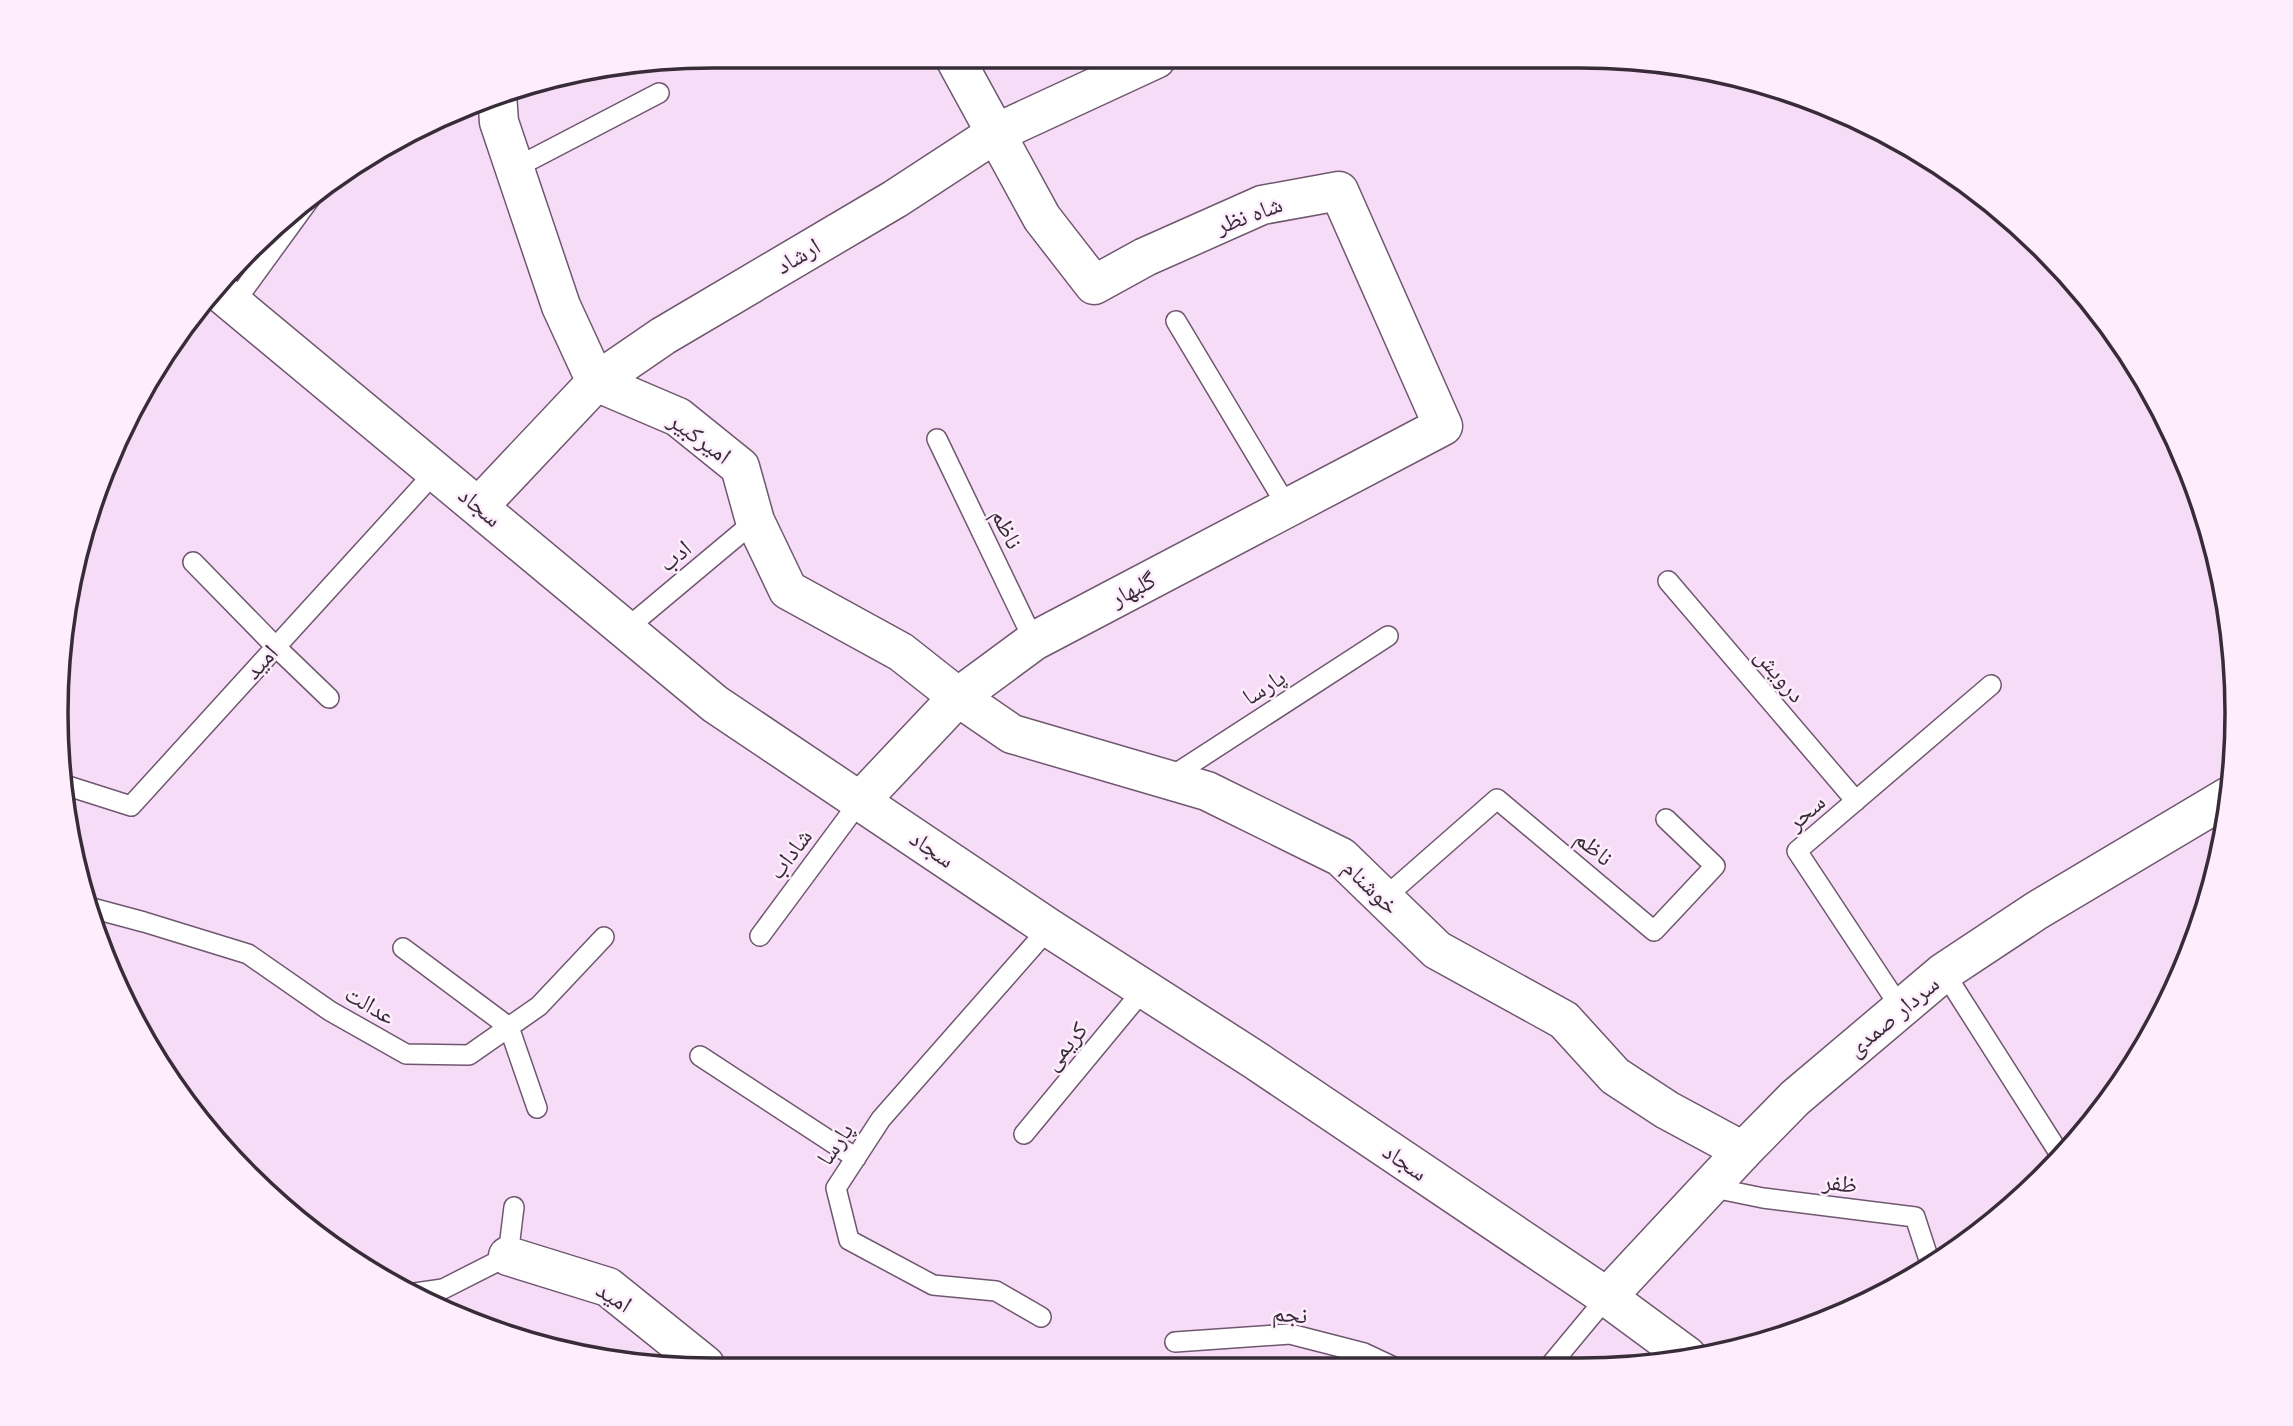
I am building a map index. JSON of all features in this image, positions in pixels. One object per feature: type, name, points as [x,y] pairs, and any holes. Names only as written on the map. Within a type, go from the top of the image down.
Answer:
[{"type":"street","points":[[960,68],[996,133]]},
{"type":"street","name":"ارشاد","points":[[479,506],[596,382],[663,336],[895,199],[996,133],[1137,68]]},
{"type":"street","points":[[498,105],[499,121],[561,306],[596,382]]},
{"type":"street","name":"شاه نظر","points":[[996,133],[1042,218],[1094,285],[1145,257],[1262,205],[1339,191],[1443,426]]},
{"type":"street","name":"سجاد","points":[[225,296],[715,704],[1049,928],[1255,1060],[1607,1297],[1679,1349]]},
{"type":"street","name":"امیرکبیر","points":[[596,382],[678,417],[740,467],[755,521],[788,590],[901,652],[958,697]]},
{"type":"street","name":"گلبهار","points":[[860,802],[958,697],[1034,641],[1443,426]]},
{"type":"street","name":"خوشنام","points":[[958,697],[1012,734],[1207,792],[1341,857],[1437,950],[1564,1020],[1615,1076],[1667,1110],[1743,1151]]},
{"type":"street","name":"سردار صمدی","points":[[1607,1297],[1795,1098],[1944,972],[2036,911],[2218,803]]},
{"type":"street","name":"امید","points":[[508,1256],[608,1287],[695,1357]]},
{"type":"lane","points":[[515,168],[659,93]]},
{"type":"lane","points":[[225,296],[265,250]]},
{"type":"lane","points":[[1176,321],[1288,508]]},
{"type":"lane","name":"ناظم","points":[[937,439],[1034,641]]},
{"type":"lane","name":"امید","points":[[73,788],[131,806],[436,471]]},
{"type":"lane","name":"ادب","points":[[626,629],[755,521]]},
{"type":"lane","points":[[193,562],[329,698]]},
{"type":"lane","name":"درویش","points":[[1668,581],[1856,801]]},
{"type":"lane","name":"پارسا","points":[[1166,780],[1388,636]]},
{"type":"lane","name":"سحر","points":[[1902,1010],[1797,851],[1991,685]]},
{"type":"lane","name":"ناظم","points":[[1383,899],[1497,799],[1654,931],[1715,866],[1666,818]]},
{"type":"lane","name":"شاداب","points":[[760,936],[860,802]]},
{"type":"lane","name":"عدالت","points":[[99,910],[248,954],[330,1011],[407,1054],[469,1055],[539,1006],[604,937]]},
{"type":"lane","name":"پارسا","points":[[1041,1317],[996,1291],[933,1285],[849,1240],[836,1188],[881,1119],[1049,928]]},
{"type":"lane","points":[[403,948],[509,1027],[537,1108]]},
{"type":"lane","points":[[1944,972],[2056,1148]]},
{"type":"lane","name":"کریمی","points":[[1024,1134],[1144,989]]},
{"type":"lane","points":[[700,1056],[856,1158]]},
{"type":"lane","name":"ظفر","points":[[1709,1187],[1763,1198],[1915,1217],[1928,1255]]},
{"type":"lane","points":[[428,1291],[443,1289],[508,1256],[514,1207]]},
{"type":"lane","points":[[1556,1358],[1607,1297]]},
{"type":"lane","name":"نجم","points":[[1175,1342],[1290,1334],[1355,1358]]}]
